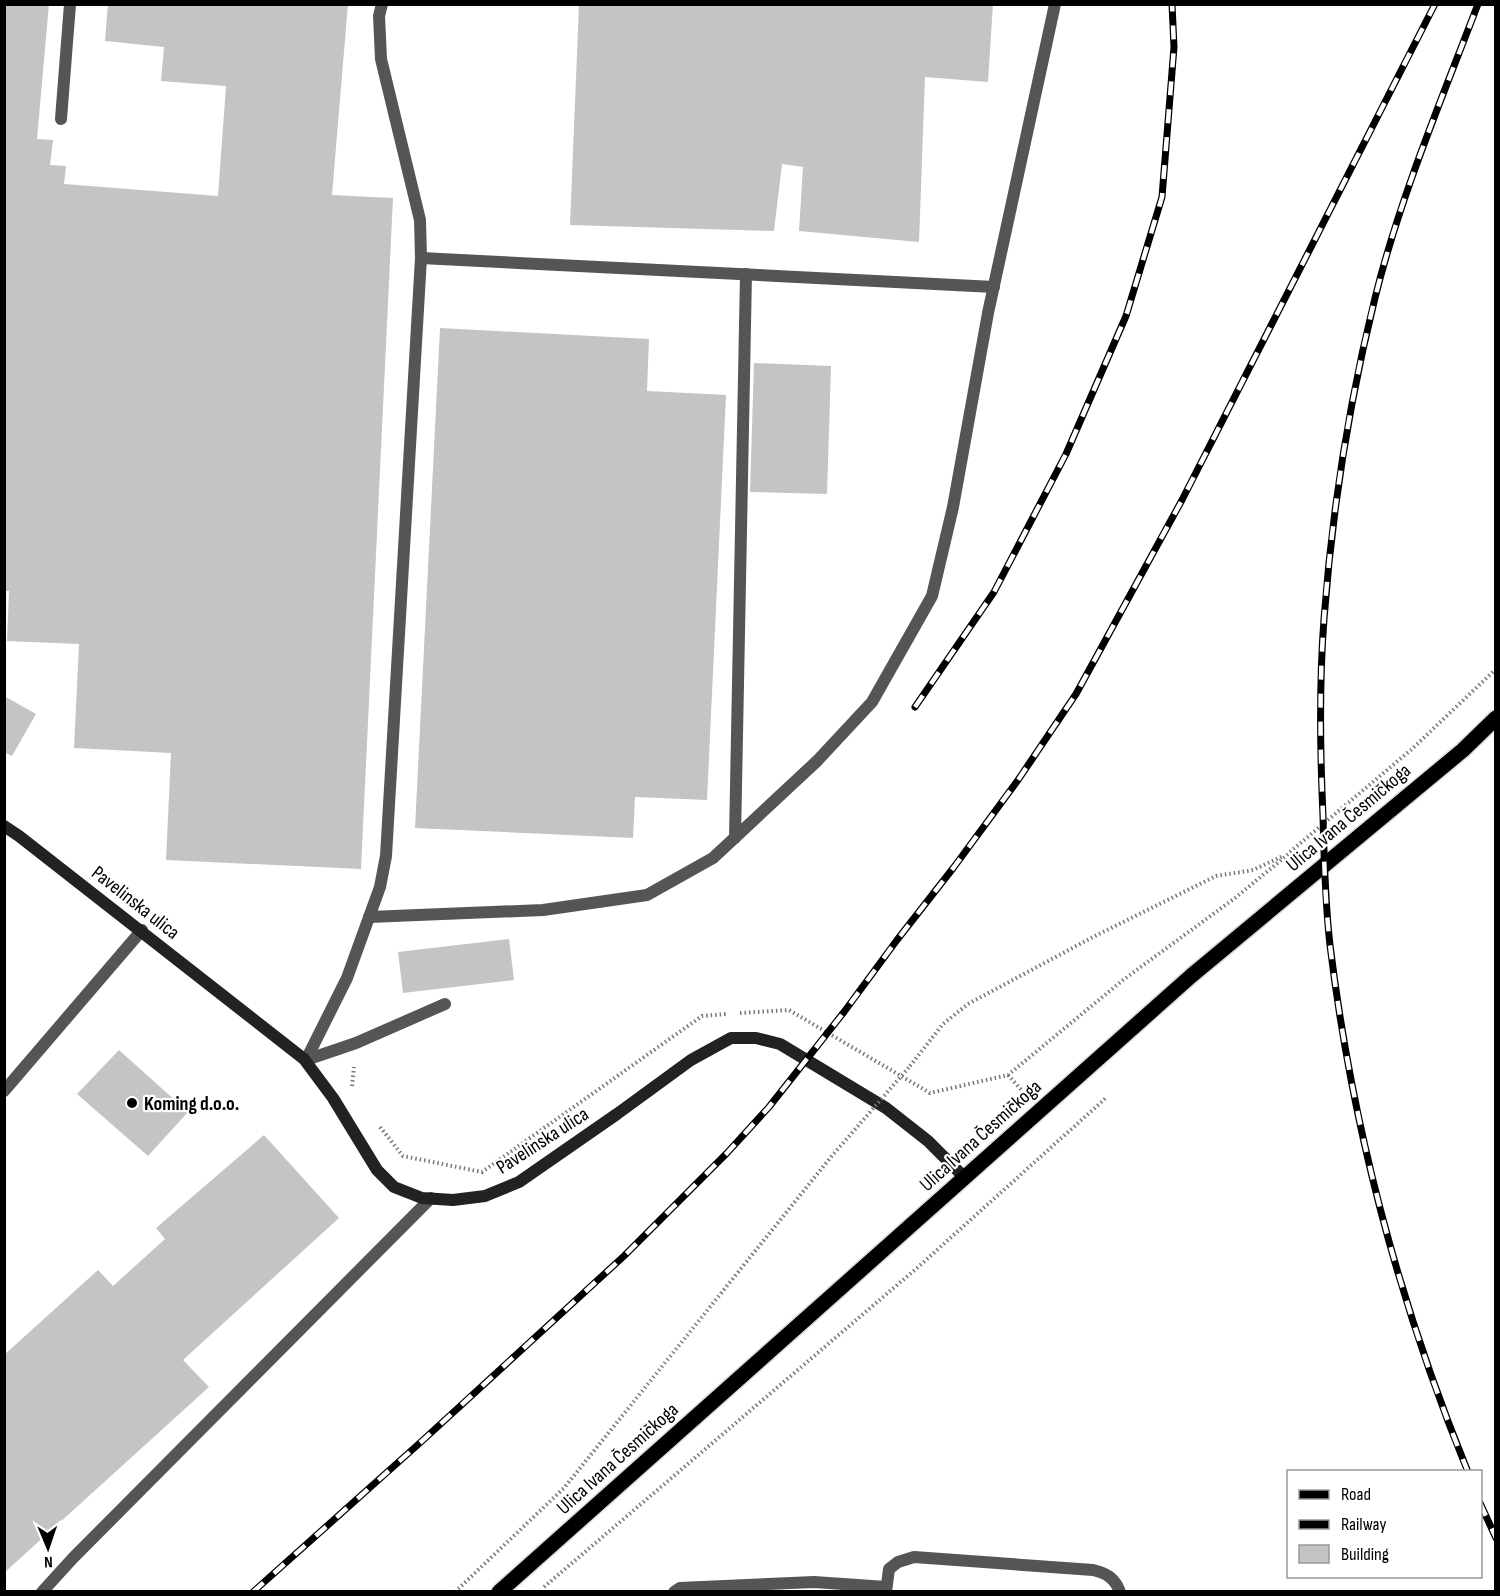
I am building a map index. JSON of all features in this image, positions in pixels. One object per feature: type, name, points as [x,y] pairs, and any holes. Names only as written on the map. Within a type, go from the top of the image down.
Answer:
[{"type":"main road","name":"Ulica Ivana Česmičkoga","points":[[499,1592],[1191,976],[1463,750],[1496,718]]},
{"type":"main road","name":"Pavelinska ulica","points":[[4,826],[142,930],[306,1060],[333,1098],[377,1170],[394,1187],[422,1197],[453,1200],[485,1196],[519,1182],[691,1060],[732,1038],[756,1038],[780,1044],[886,1108],[927,1141],[964,1177]]},
{"type":"street","points":[[61,119],[70,4]]},
{"type":"street","points":[[306,1060],[342,991],[380,886],[386,856],[421,258],[420,220],[381,59],[379,16],[382,4]]},
{"type":"street","points":[[369,917],[543,910],[647,895],[713,858],[817,761],[872,702],[932,596],[953,507],[994,287],[1055,4]]},
{"type":"street","points":[[421,258],[994,287]]},
{"type":"street","points":[[735,838],[746,274]]},
{"type":"street","points":[[4,1091],[142,930]]},
{"type":"street","points":[[306,1060],[445,1005]]},
{"type":"street","points":[[42,1592],[73,1558],[431,1198]]},
{"type":"street","points":[[674,1592],[680,1588],[702,1589],[814,1582],[886,1589],[889,1569],[898,1562],[914,1557],[1093,1570],[1106,1574],[1117,1584],[1120,1592]]},
{"type":"path","points":[[1008,1075],[1123,980],[1235,898],[1412,749],[1496,669]]},
{"type":"path","points":[[455,1592],[564,1488],[831,1157],[910,1066],[943,1024],[968,1004],[1093,937],[1216,876],[1253,870],[1290,852]]},
{"type":"path","points":[[539,1592],[917,1268],[1107,1097]]},
{"type":"building","points":[[4,4],[49,4],[37,139],[53,140],[50,165],[66,166],[64,184],[218,196],[226,86],[161,81],[164,47],[105,41],[108,4],[348,4],[332,195],[393,198],[361,869],[166,860],[171,753],[74,748],[79,644],[7,641],[9,591],[4,591]]},
{"type":"building","points":[[579,4],[993,4],[988,82],[925,77],[919,242],[799,231],[803,167],[782,164],[774,231],[570,225]]},
{"type":"building","points":[[440,328],[649,339],[647,391],[726,395],[707,800],[635,797],[633,838],[415,828]]},
{"type":"building","points":[[754,363],[831,366],[827,494],[750,492]]},
{"type":"building","points":[[4,696],[36,714],[12,756],[4,752]]},
{"type":"building","points":[[509,939],[514,980],[403,993],[398,952]]},
{"type":"building","name":"Koming d.o.o.","points":[[119,1050],[188,1112],[148,1156],[77,1094]]},
{"type":"building","points":[[264,1135],[339,1218],[183,1360],[209,1387],[4,1573],[4,1355],[98,1270],[113,1286],[165,1239],[156,1228]]},
{"type":"railway","points":[[915,707],[994,592],[1066,454],[1126,316],[1162,197],[1174,47],[1172,4]]},
{"type":"railway","points":[[253,1592],[624,1256],[727,1153],[769,1107],[954,867],[1018,780],[1076,694],[1182,500],[1435,4]]},
{"type":"railway","points":[[1467,1470],[1420,1344],[1400,1279],[1381,1213],[1351,1080],[1339,1013],[1327,913],[1320,718],[1327,579],[1343,457],[1366,338],[1396,223],[1478,4]]},
{"type":"railway","points":[[1482,1507],[1496,1538]]},
{"type":"place","name":"Koming d.o.o.","points":[[132,1103]]}]
